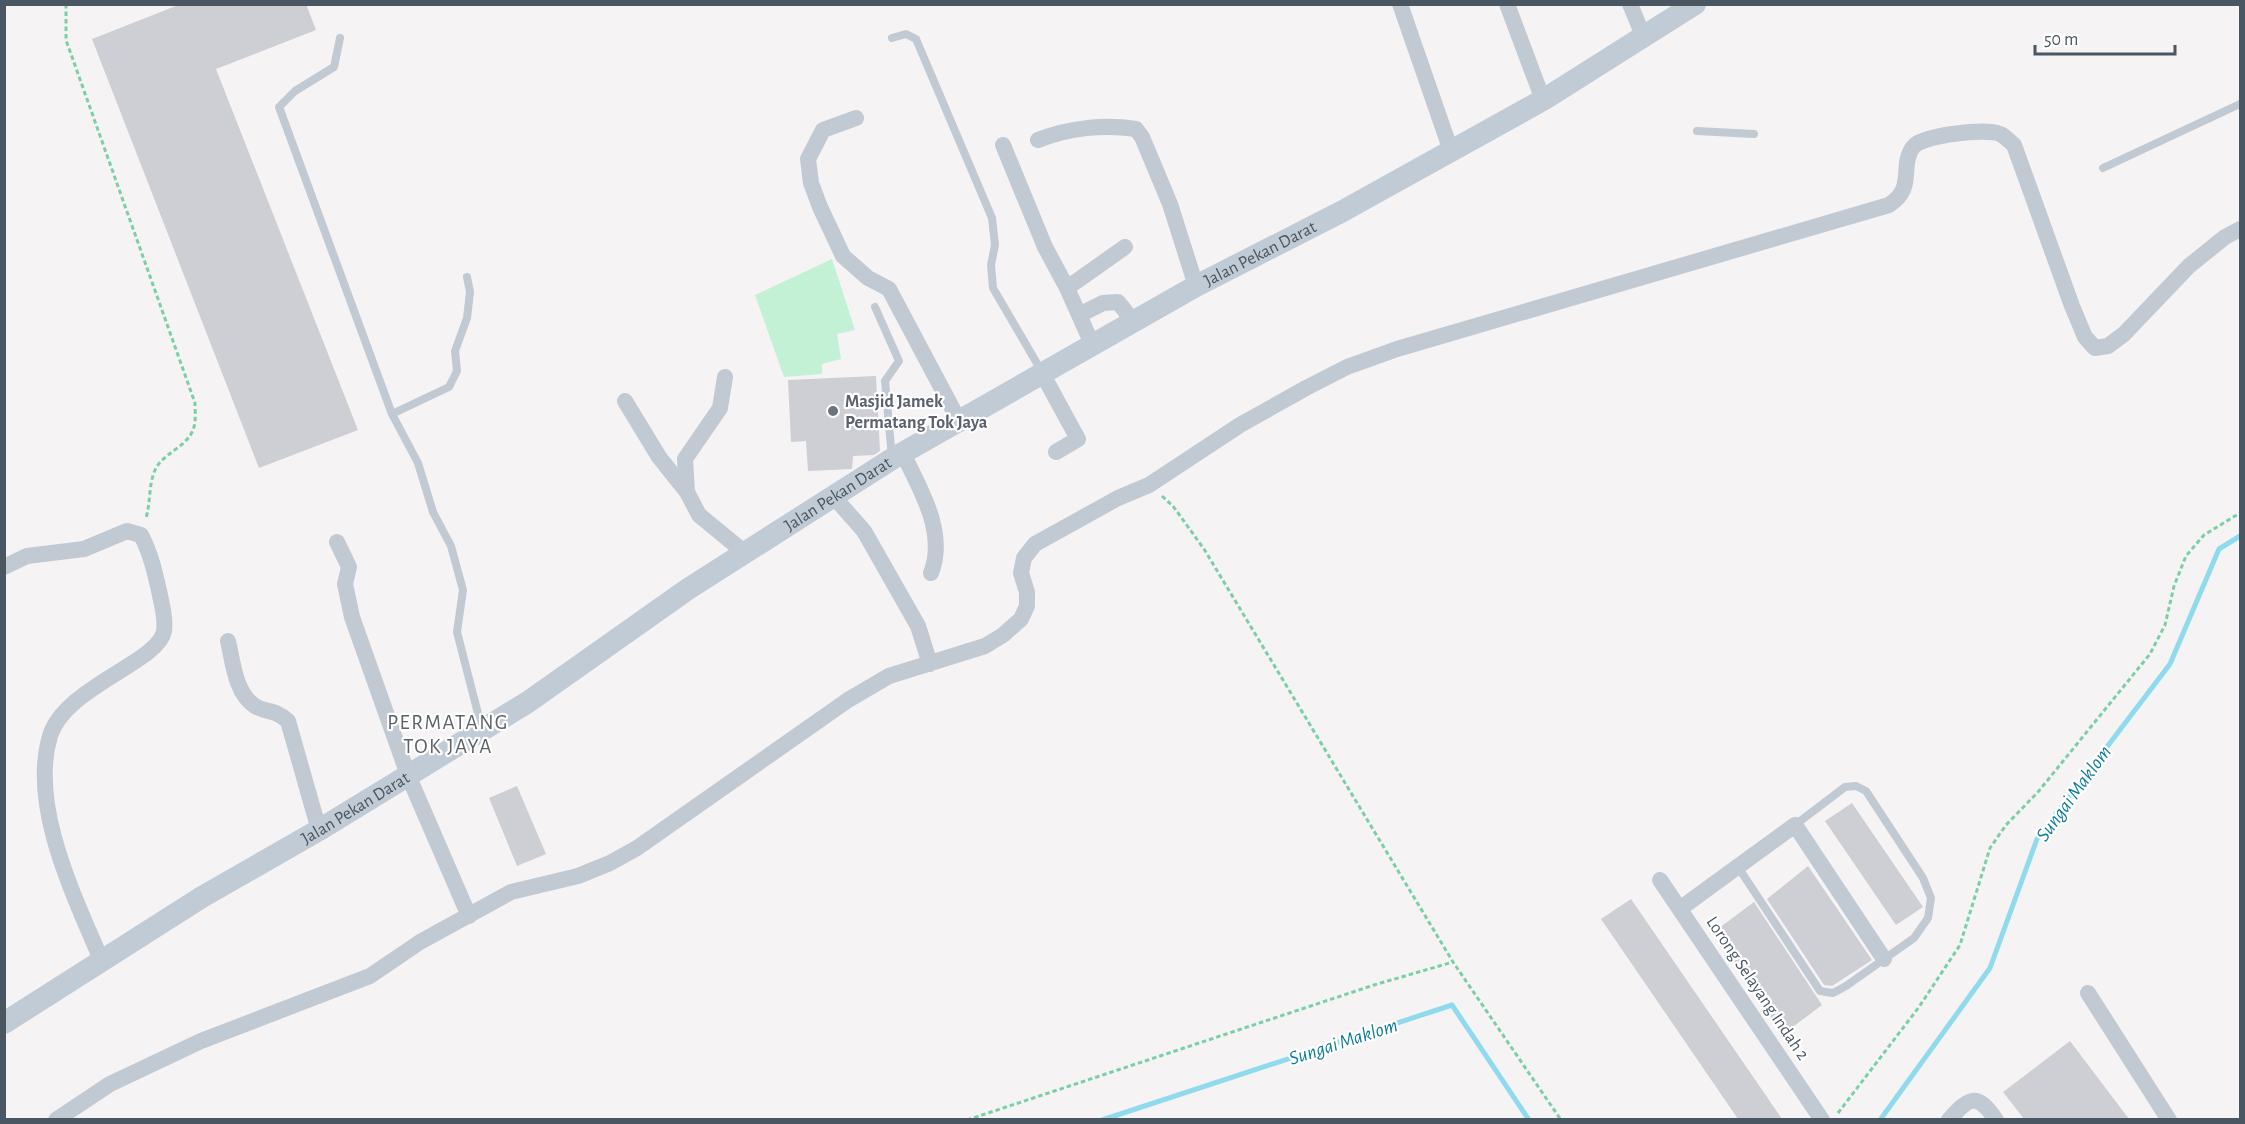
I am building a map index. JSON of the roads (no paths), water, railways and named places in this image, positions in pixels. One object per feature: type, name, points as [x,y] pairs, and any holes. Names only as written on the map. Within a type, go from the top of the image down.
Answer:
[{"type":"main road","name":"Jalan Pekan Darat","points":[[4,1023],[202,897],[319,831],[528,702],[744,552],[897,455],[1196,286],[1341,212],[1543,100],[1695,4]]},
{"type":"street","points":[[1400,4],[1451,151]]},
{"type":"street","points":[[1507,4],[1543,100]]},
{"type":"street","points":[[1630,4],[1644,38]]},
{"type":"street","points":[[856,118],[823,130],[808,159],[811,183],[843,256],[868,278],[889,289],[958,419]]},
{"type":"street","points":[[1038,140],[1064,131],[1136,129],[1143,137],[1170,204],[1196,286]]},
{"type":"street","points":[[56,1119],[71,1107],[110,1084],[201,1041],[370,976],[420,942],[511,892],[578,876],[610,863],[647,841],[848,700],[889,676],[985,646],[1003,635],[1021,619],[1027,606],[1027,592],[1021,573],[1024,558],[1035,544],[1118,498],[1149,485],[1240,425],[1347,368],[1464,329],[1889,205],[1898,199],[1903,191],[1913,147],[1929,138],[1973,132],[1999,133],[2014,145],[2072,306],[2085,337],[2095,348],[2108,346],[2124,334],[2189,266],[2225,237],[2241,229]]},
{"type":"street","points":[[1003,146],[1045,247],[1067,288],[1092,344]]},
{"type":"street","points":[[1067,288],[1125,247]]},
{"type":"street","points":[[1079,315],[1103,303],[1118,302],[1134,322]]},
{"type":"street","points":[[1042,373],[1078,439],[1056,452]]},
{"type":"street","points":[[687,492],[685,459],[720,408],[725,377]]},
{"type":"street","points":[[625,400],[659,457],[687,492],[699,515],[744,552]]},
{"type":"street","points":[[897,455],[928,506],[938,556],[931,573]]},
{"type":"street","points":[[833,496],[864,531],[918,626],[930,664]]},
{"type":"street","points":[[4,567],[27,556],[84,549],[127,531],[141,535],[152,555],[164,614],[164,632],[154,649],[71,703],[51,733],[44,766],[51,825],[78,903],[102,962]]},
{"type":"street","points":[[337,542],[349,567],[345,584],[352,617],[408,775],[469,916]]},
{"type":"street","points":[[228,641],[240,687],[246,698],[256,707],[277,711],[288,722],[319,831]]},
{"type":"street","points":[[1681,908],[1795,825],[1884,959]]},
{"type":"street","name":"Lorong Selayang Indah 2","points":[[1660,880],[1822,1119]]},
{"type":"street","points":[[2088,993],[2169,1119]]},
{"type":"street","points":[[1949,1119],[1965,1102],[1976,1100],[1985,1103],[1996,1119]]},
{"type":"lane","points":[[891,38],[906,34],[916,39],[992,218],[995,245],[991,265],[993,288],[1042,373]]},
{"type":"lane","points":[[340,38],[334,67],[295,91],[279,107],[392,414],[417,464],[433,512],[451,546],[463,590],[457,632],[482,729]]},
{"type":"lane","points":[[2103,168],[2241,104]]},
{"type":"lane","points":[[1697,131],[1754,134]]},
{"type":"lane","points":[[392,414],[449,387],[458,371],[455,351],[467,318],[470,292],[466,277]]},
{"type":"lane","points":[[875,308],[899,361],[885,381],[897,455]]},
{"type":"lane","points":[[1737,867],[1820,991],[1833,993],[1846,986],[1914,938],[1928,918],[1931,898],[1923,878],[1866,792],[1856,786],[1845,787],[1795,825]]},
{"type":"waterway","name":"Sungai Maklom","points":[[1880,1120],[1990,968],[2037,839],[2170,664],[2219,549],[2240,536]]},
{"type":"waterway","name":"Sungai Maklom","points":[[1102,1120],[1452,1005],[1529,1120]]},
{"type":"place","name":"Masjid Jamek Permatang Tok Jaya","points":[[833,411]]},
{"type":"district","name":"PERMATANG TOK JAYA","points":[[448,734]]}]
